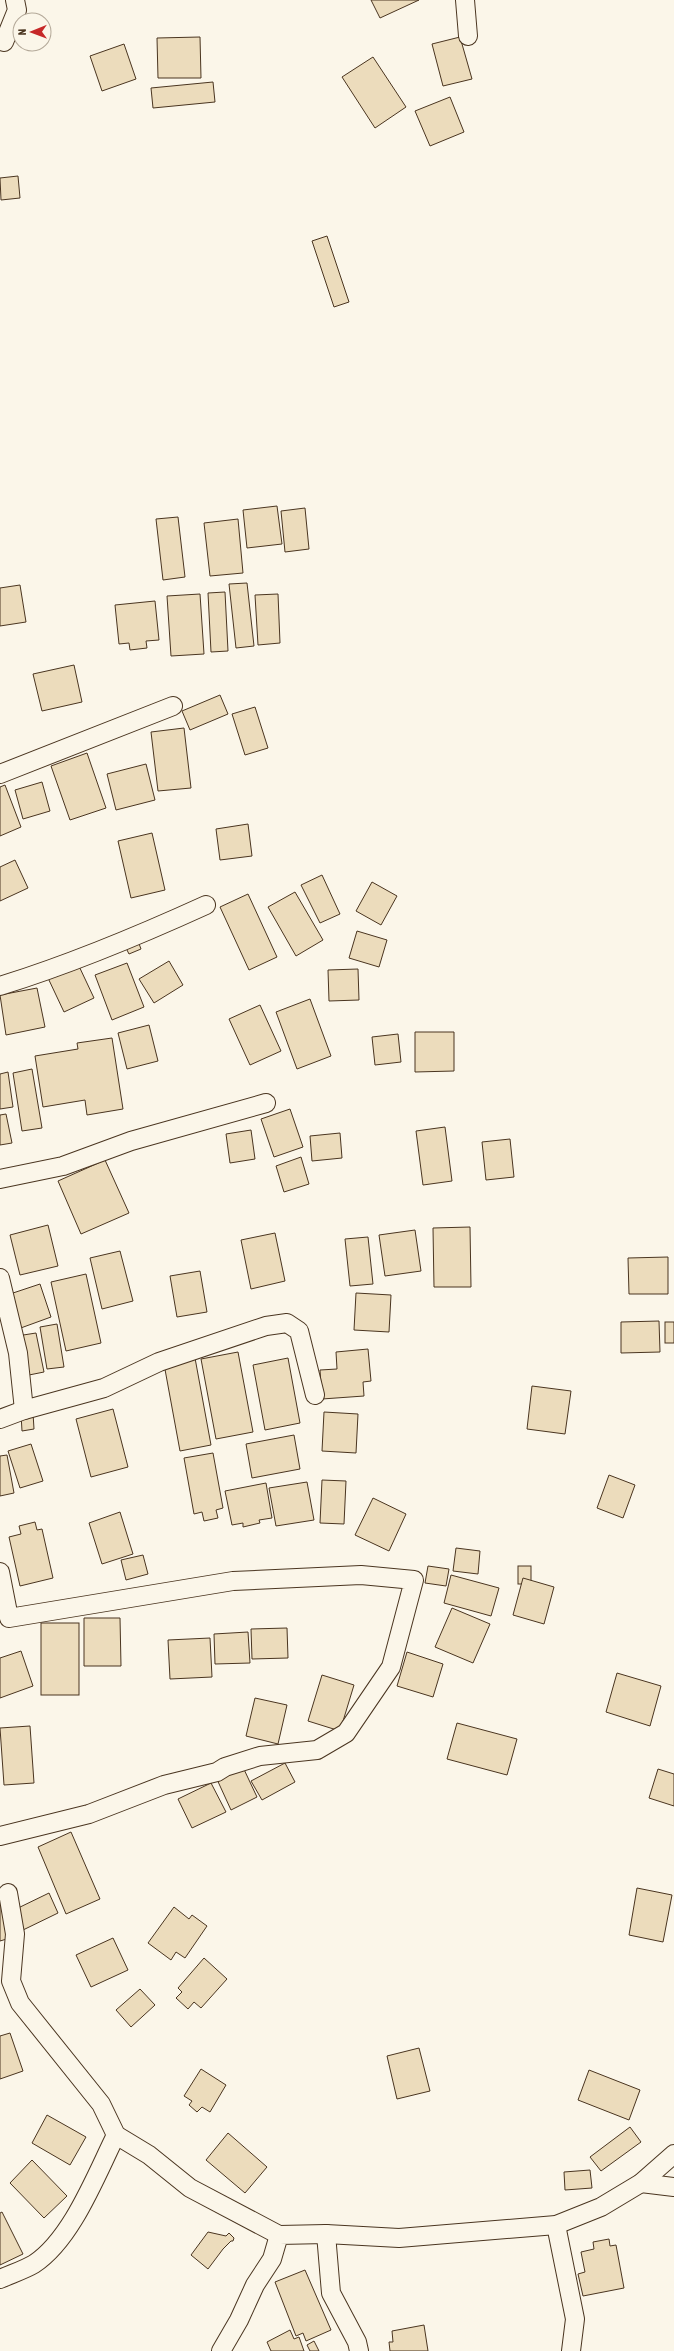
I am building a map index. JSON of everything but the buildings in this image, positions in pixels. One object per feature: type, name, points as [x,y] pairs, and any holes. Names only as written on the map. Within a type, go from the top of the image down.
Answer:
[{"type":"street","points":[[4,42],[17,10],[15,0]]},
{"type":"street","points":[[465,0],[468,36]]},
{"type":"street","points":[[0,774],[173,706]]},
{"type":"street","points":[[0,986],[57,968],[127,941],[206,905]]},
{"type":"street","points":[[0,1179],[63,1166],[131,1141],[266,1103]]},
{"type":"street","points":[[0,1278],[18,1353],[24,1410]]},
{"type":"street","points":[[0,1419],[24,1410],[104,1388],[159,1362],[266,1326],[287,1323],[298,1330],[316,1394]]},
{"type":"street","points":[[0,1572],[9,1618],[233,1581],[361,1575],[414,1580],[391,1667],[346,1733],[316,1750],[260,1756],[225,1767],[217,1772],[164,1785],[89,1814],[0,1836]]},
{"type":"street","points":[[8,1893],[15,1934],[11,1981],[20,2003],[101,2104],[116,2135],[149,2155],[190,2188],[279,2235],[326,2234],[399,2238],[556,2225],[601,2207],[641,2183],[674,2154]]},
{"type":"street","points":[[0,2279],[34,2264],[63,2236],[84,2200],[116,2135]]},
{"type":"street","points":[[641,2183],[674,2187]]},
{"type":"street","points":[[556,2225],[575,2319],[571,2351]]},
{"type":"street","points":[[326,2234],[332,2293],[357,2342],[359,2351]]},
{"type":"street","points":[[221,2351],[239,2320],[255,2285],[272,2259],[279,2235]]}]
